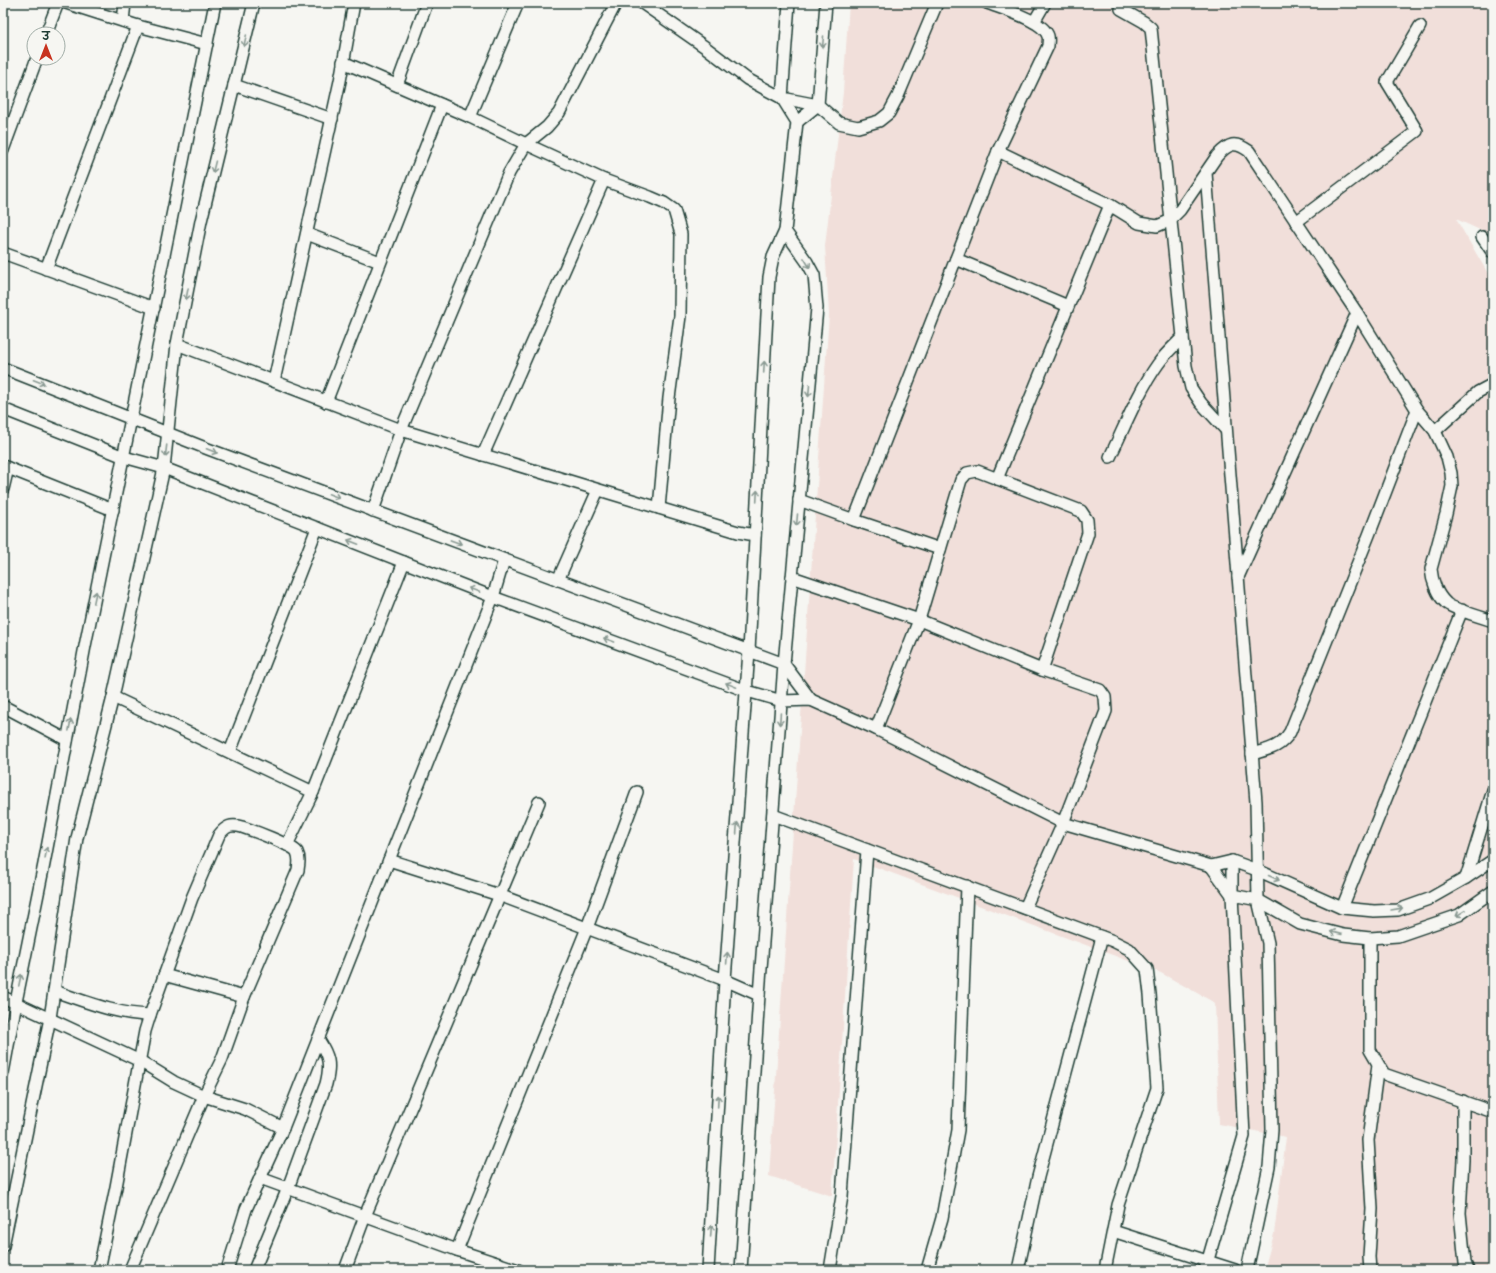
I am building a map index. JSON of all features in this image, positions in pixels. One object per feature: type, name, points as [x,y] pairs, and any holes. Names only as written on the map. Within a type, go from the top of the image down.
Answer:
[{"type":"street","points":[[49,26],[58,3]]},
{"type":"street","points":[[66,3],[138,26],[207,44]]},
{"type":"street","points":[[123,21],[125,3]]},
{"type":"street","points":[[3,1073],[67,740],[215,3]]},
{"type":"street","points":[[3,1246],[50,1018],[77,838],[113,697],[164,468],[177,344],[201,221],[254,3]]},
{"type":"street","points":[[274,381],[332,119],[354,3]]},
{"type":"street","points":[[397,85],[427,3]]},
{"type":"street","points":[[470,117],[518,3]]},
{"type":"street","points":[[373,511],[401,430],[510,173],[526,144],[547,127],[558,113],[616,3]]},
{"type":"street","points":[[642,3],[747,79],[782,98],[818,105],[839,124],[858,127],[879,121],[889,113],[898,96],[937,3]]},
{"type":"street","points":[[708,1270],[725,980],[747,691],[769,277],[773,257],[785,231],[797,122],[782,98],[789,3]]},
{"type":"street","points":[[797,122],[818,105],[826,3]]},
{"type":"street","points":[[854,520],[998,151],[1048,46],[1048,36],[1044,28],[1034,22],[987,3]]},
{"type":"street","points":[[1034,22],[1045,3]]},
{"type":"street","points":[[1121,9],[1144,22],[1151,28],[1186,366],[1191,388],[1201,403],[1226,430]]},
{"type":"street","points":[[46,269],[138,26]]},
{"type":"street","points":[[1296,222],[1416,131],[1387,82],[1420,26]]},
{"type":"street","points":[[343,62],[470,117],[604,180],[664,203],[674,210],[682,234],[680,316],[669,398],[659,508]]},
{"type":"street","points":[[3,150],[34,66]]},
{"type":"street","points":[[234,85],[332,119]]},
{"type":"street","points":[[326,402],[442,105]]},
{"type":"street","points":[[998,151],[1110,205],[1139,223],[1157,226],[1169,221],[1180,210],[1224,149],[1232,144],[1240,145],[1249,152],[1357,313],[1417,410],[1436,431],[1447,457],[1451,473],[1452,486],[1446,514],[1430,569],[1431,575],[1435,586],[1446,604],[1493,621]]},
{"type":"street","points":[[1206,173],[1256,802],[1258,900],[1268,943],[1272,1130],[1270,1167],[1247,1270]]},
{"type":"street","points":[[483,455],[604,180]]},
{"type":"street","points":[[997,479],[1110,205]]},
{"type":"street","points":[[741,1270],[759,995],[784,664],[817,308],[814,275],[785,231]]},
{"type":"street","points":[[306,234],[380,262]]},
{"type":"street","points":[[1482,237],[1493,253]]},
{"type":"street","points":[[3,253],[154,308]]},
{"type":"street","points":[[956,259],[1068,306]]},
{"type":"street","points":[[1238,578],[1357,313]]},
{"type":"street","points":[[1110,457],[1146,383],[1158,363],[1183,337]]},
{"type":"street","points":[[177,344],[401,430],[738,532],[755,535]]},
{"type":"street","points":[[3,368],[373,511],[784,664],[811,700]]},
{"type":"street","points":[[1436,431],[1478,392],[1493,384]]},
{"type":"street","points":[[3,409],[124,457],[164,468],[493,597],[674,665],[706,675],[747,691],[782,701],[811,700],[876,729],[1063,823],[1211,866],[1232,861],[1257,870],[1342,908],[1374,911],[1398,910],[1429,899],[1466,878],[1493,860]]},
{"type":"street","points":[[1252,754],[1284,742],[1290,732],[1372,528],[1417,410]]},
{"type":"street","points":[[3,489],[5,467],[113,510]]},
{"type":"street","points":[[876,729],[919,620],[961,480],[967,473],[977,471],[1080,511],[1087,520],[1088,533],[1042,670]]},
{"type":"street","points":[[558,580],[598,490]]},
{"type":"street","points":[[799,500],[940,549]]},
{"type":"street","points":[[230,752],[317,528]]},
{"type":"street","points":[[227,1270],[246,1209],[283,1128],[493,597],[504,560]]},
{"type":"street","points":[[287,846],[313,792],[404,562]]},
{"type":"street","points":[[792,577],[919,620],[1042,670],[1100,690],[1105,697],[1106,710],[1063,823],[1025,908]]},
{"type":"street","points":[[1342,908],[1462,610]]},
{"type":"street","points":[[113,697],[313,792]]},
{"type":"street","points":[[3,706],[67,740]]},
{"type":"street","points":[[1466,878],[1493,790]]},
{"type":"street","points":[[458,1250],[587,928],[637,792]]},
{"type":"street","points":[[345,1270],[365,1216],[539,802]]},
{"type":"street","points":[[773,815],[1102,937],[1129,949],[1147,969],[1157,1088],[1118,1205],[1105,1270]]},
{"type":"street","points":[[99,1270],[145,1031],[150,1015],[192,898],[219,835],[224,828],[233,825],[242,826],[287,846],[296,852],[299,864],[298,870],[244,997],[222,1059],[204,1096],[130,1270]]},
{"type":"street","points":[[830,1270],[842,1196],[867,850]]},
{"type":"street","points":[[389,860],[499,895],[725,980],[759,995]]},
{"type":"street","points":[[1207,1265],[1244,1136],[1232,895],[1232,861]]},
{"type":"street","points":[[1211,866],[1232,895],[1258,900],[1300,924],[1343,935],[1370,938],[1398,936],[1459,915],[1493,891]]},
{"type":"street","points":[[927,1270],[942,1218],[958,1130],[967,886]]},
{"type":"street","points":[[1018,1270],[1038,1177],[1102,937]]},
{"type":"street","points":[[1370,938],[1370,1050],[1384,1074],[1493,1112]]},
{"type":"street","points":[[164,975],[244,997]]},
{"type":"street","points":[[54,992],[106,1009],[131,1015],[150,1015]]},
{"type":"street","points":[[3,997],[140,1061],[174,1082],[204,1096],[245,1109],[283,1128]]},
{"type":"street","points":[[254,1270],[288,1188],[329,1072],[330,1063],[326,1051],[318,1039]]},
{"type":"street","points":[[1370,1270],[1369,1257],[1372,1209],[1368,1140],[1378,1065]]},
{"type":"street","points":[[1463,1101],[1460,1213],[1465,1263],[1468,1270]]},
{"type":"street","points":[[260,1178],[458,1250],[518,1270]]},
{"type":"street","points":[[1113,1231],[1207,1265],[1235,1270]]},
{"type":"shaded area","points":[[849,3],[1493,3],[1493,236],[1456,219],[1493,282],[1493,1270],[1264,1270],[1274,1234],[1286,1137],[1219,1124],[1215,1003],[1161,973],[854,859],[832,1196],[769,1176],[829,314],[825,246],[843,92]]}]
